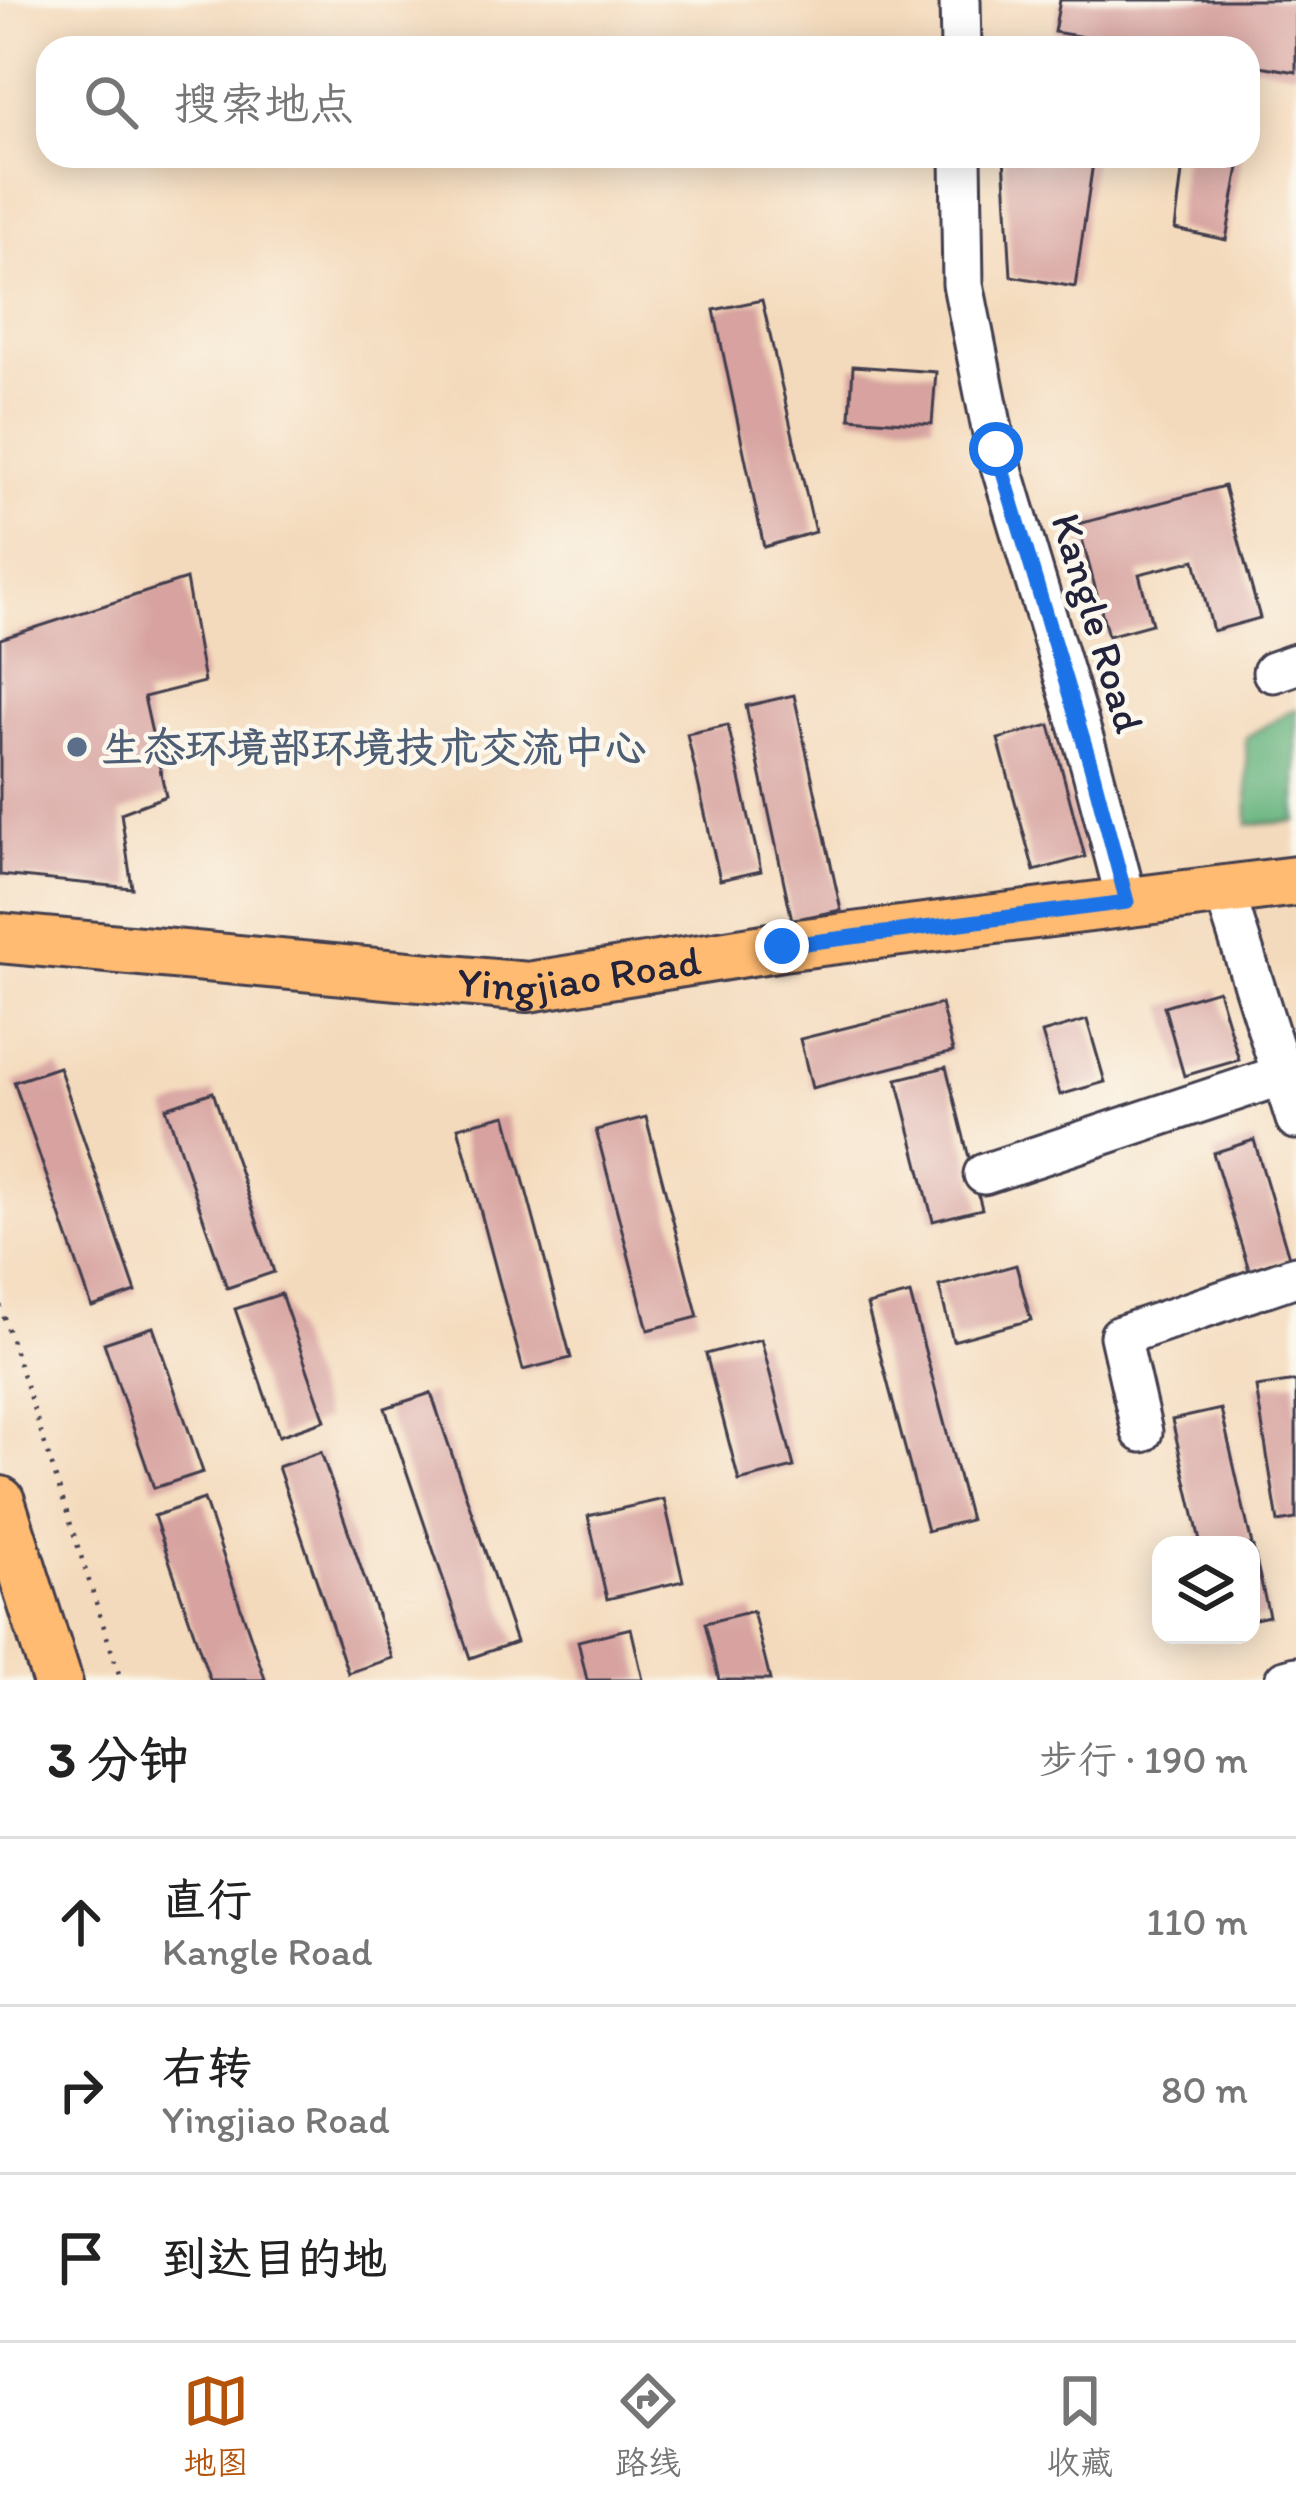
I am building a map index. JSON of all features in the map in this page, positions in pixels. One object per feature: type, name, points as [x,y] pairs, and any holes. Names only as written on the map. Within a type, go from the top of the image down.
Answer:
[{"type":"main road","name":"Yingjiao Road","points":[[0,938],[529,987],[782,946],[1296,881]]},
{"type":"main road","points":[[0,1501],[56,1680]]},
{"type":"street","points":[[960,0],[961,36]]},
{"type":"street","name":"Kangle Road","points":[[961,168],[963,284],[996,449],[1127,902]]},
{"type":"street","points":[[1224,890],[1296,1120]]},
{"type":"street","points":[[984,1174],[1282,1075]]},
{"type":"street","points":[[1142,1432],[1120,1336],[1296,1276]]},
{"type":"street","points":[[1285,1680],[1296,1677]]},
{"type":"path","points":[[0,1305],[122,1680]]},
{"type":"green space","points":[[1296,708],[1296,821],[1248,825],[1246,737]]},
{"type":"building","points":[[1060,0],[1296,0],[1296,72],[1260,66],[1260,36],[1054,32]]},
{"type":"building","points":[[1005,168],[1092,168],[1075,287],[1011,276]]},
{"type":"building","points":[[1183,168],[1239,168],[1226,240],[1175,229]]},
{"type":"building","points":[[762,300],[815,532],[764,547],[714,310]]},
{"type":"building","points":[[853,366],[936,372],[932,424],[850,418]]},
{"type":"building","points":[[1224,486],[1260,618],[1213,631],[1195,560],[1139,574],[1152,624],[1108,636],[1078,524]]},
{"type":"building","name":"生态环境部环境技术交流中心","points":[[186,579],[204,682],[144,697],[166,796],[121,813],[132,888],[0,875],[0,639]]},
{"type":"building","points":[[794,695],[841,910],[792,920],[746,706]]},
{"type":"building","points":[[728,725],[761,871],[720,880],[687,734]]},
{"type":"building","points":[[1050,725],[1085,857],[1034,871],[998,739]]},
{"type":"building","points":[[1218,990],[1239,1060],[1184,1076],[1164,1006]]},
{"type":"building","points":[[941,1004],[953,1052],[812,1088],[800,1039]]},
{"type":"building","points":[[1087,1020],[1105,1082],[1060,1095],[1042,1033]]},
{"type":"building","points":[[59,1067],[136,1292],[92,1307],[14,1082]]},
{"type":"building","points":[[946,1067],[982,1209],[933,1221],[897,1079]]},
{"type":"building","points":[[213,1092],[274,1272],[227,1288],[166,1108]]},
{"type":"building","points":[[506,1115],[571,1358],[523,1370],[458,1127]]},
{"type":"building","points":[[646,1117],[698,1317],[648,1330],[596,1130]]},
{"type":"building","points":[[1254,1140],[1289,1257],[1249,1270],[1213,1153]]},
{"type":"building","points":[[1016,1265],[1031,1320],[953,1341],[939,1286]]},
{"type":"building","points":[[281,1294],[325,1420],[279,1436],[235,1309]]},
{"type":"building","points":[[910,1294],[970,1520],[927,1531],[867,1305]]},
{"type":"building","points":[[153,1327],[203,1472],[154,1488],[104,1343]]},
{"type":"building","points":[[761,1339],[794,1467],[739,1481],[706,1354]]},
{"type":"building","points":[[1296,1381],[1296,1519],[1278,1522],[1256,1387]]},
{"type":"building","points":[[431,1393],[516,1642],[470,1658],[385,1408]]},
{"type":"building","points":[[1221,1409],[1250,1536],[1199,1536],[1172,1420]]},
{"type":"building","points":[[321,1452],[392,1658],[348,1673],[278,1467]]},
{"type":"building","points":[[204,1499],[262,1680],[210,1680],[154,1516]]},
{"type":"building","points":[[664,1499],[683,1581],[607,1599],[588,1516]]},
{"type":"building","points":[[1260,1577],[1269,1616],[1260,1618]]},
{"type":"building","points":[[753,1611],[770,1680],[719,1680],[705,1623]]},
{"type":"building","points":[[631,1628],[643,1680],[587,1680],[578,1641]]},
{"type":"place","name":"生态环境部环境技术交流中心","points":[[77,747]]},
{"type":"route","points":[[782,946],[1127,902],[996,449]]}]
